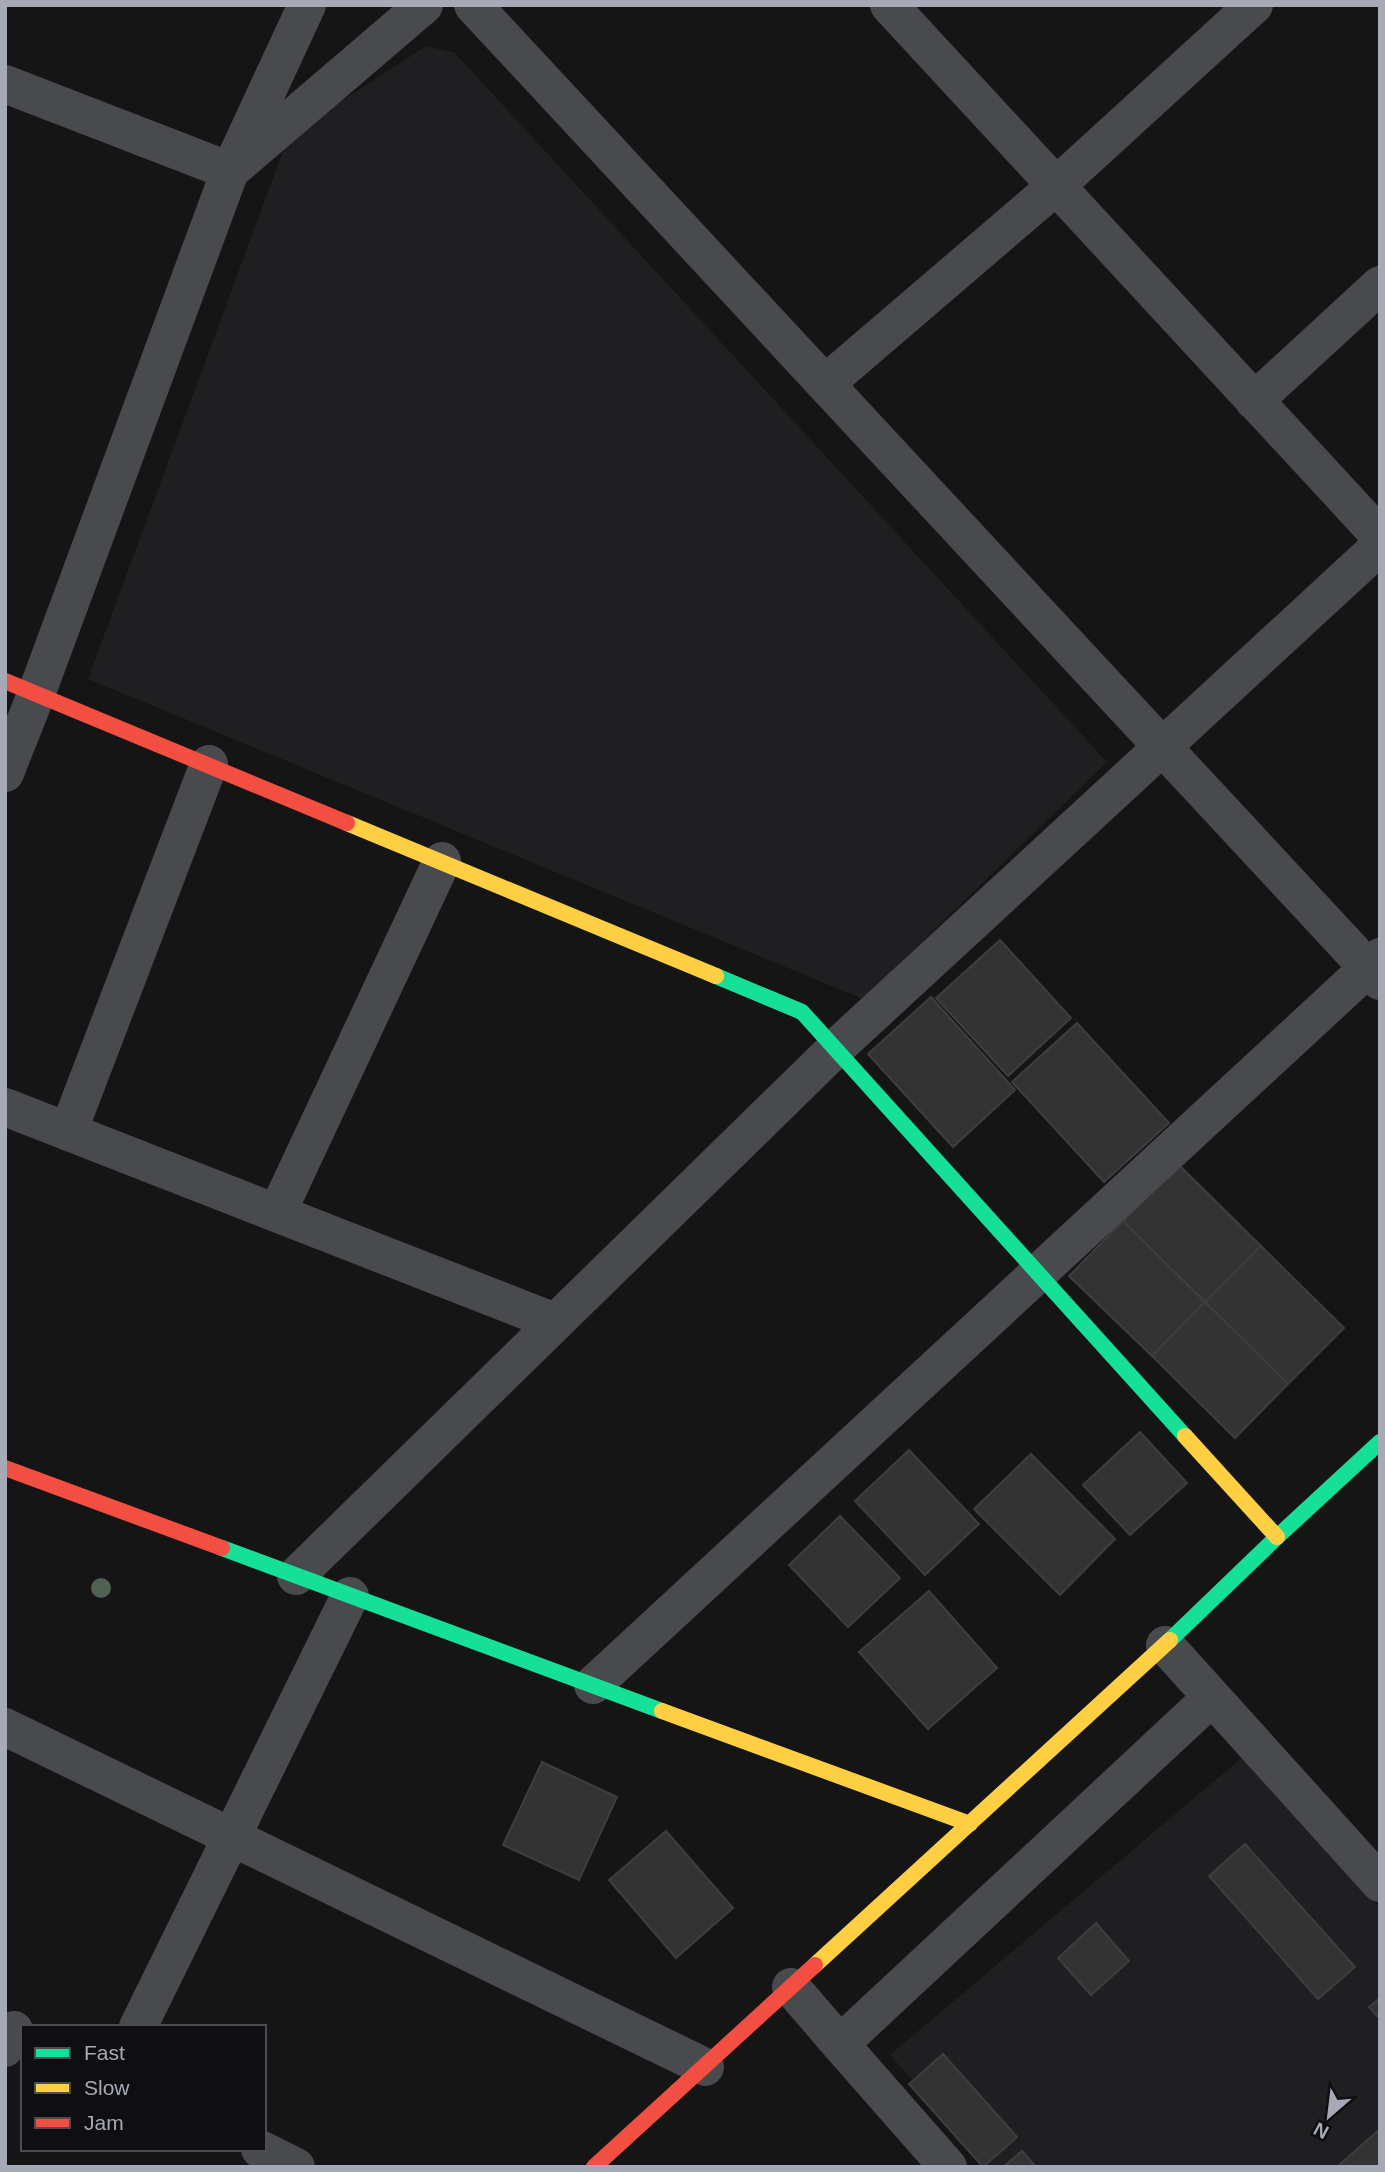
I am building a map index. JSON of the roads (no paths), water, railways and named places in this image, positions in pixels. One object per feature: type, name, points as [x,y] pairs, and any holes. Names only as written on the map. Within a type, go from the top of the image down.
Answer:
[{"type":"street","points":[[5,773],[21,687],[230,171],[307,5]]},
{"type":"street","points":[[230,171],[424,5]]},
{"type":"street","points":[[473,5],[1162,747],[1376,969],[1039,1273],[593,1685]]},
{"type":"street","points":[[889,5],[1380,537]]},
{"type":"street","points":[[825,384],[1056,186],[1254,5]]},
{"type":"street","points":[[5,84],[230,171]]},
{"type":"street","points":[[1254,401],[1380,285]]},
{"type":"street","points":[[296,1576],[836,1048],[1380,546]]},
{"type":"street","points":[[21,687],[802,1012],[1277,1536]]},
{"type":"street","points":[[68,1132],[209,764]]},
{"type":"street","points":[[277,1213],[442,862]]},
{"type":"street","points":[[5,1107],[555,1322]]},
{"type":"street","points":[[594,2167],[1165,1645],[1277,1536],[1380,1442]]},
{"type":"street","points":[[5,1468],[970,1824]]},
{"type":"street","points":[[139,2025],[350,1595]]},
{"type":"street","points":[[1165,1645],[1380,1883]]},
{"type":"street","points":[[840,2044],[1211,1698]]},
{"type":"street","points":[[5,1727],[705,2067]]},
{"type":"street","points":[[791,1987],[948,2167]]},
{"type":"street","points":[[264,2151],[296,2167]]}]
